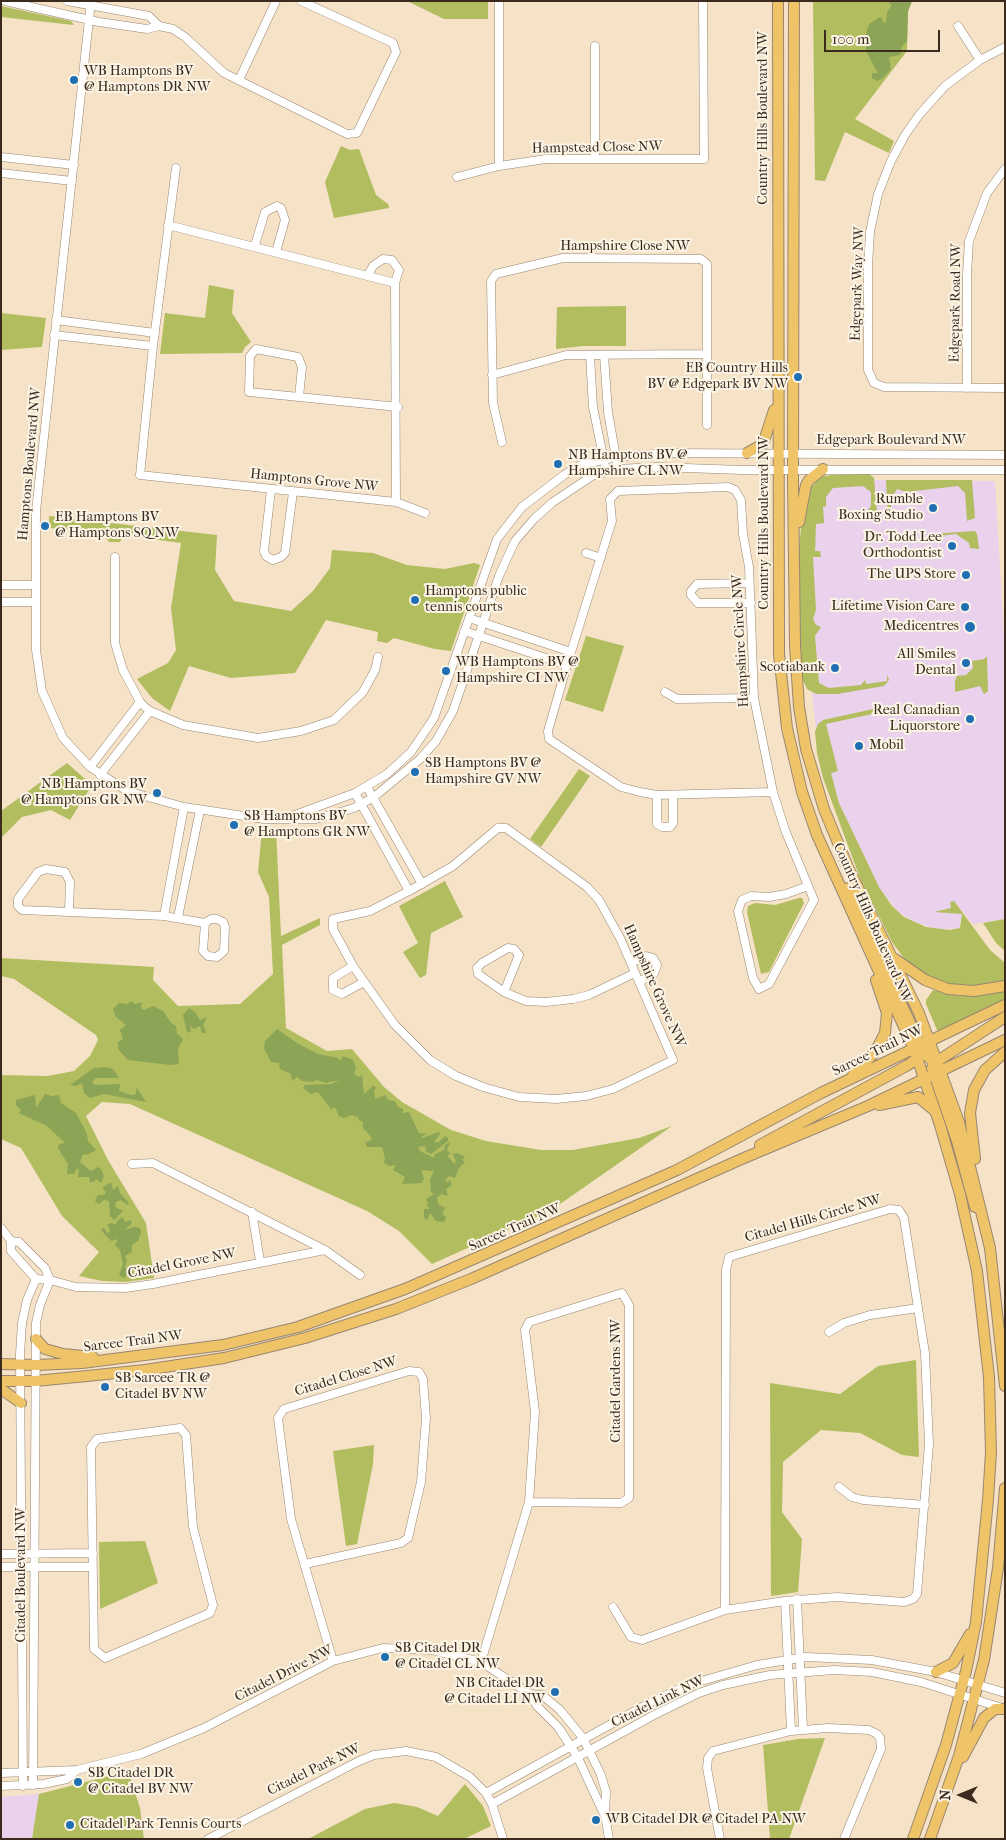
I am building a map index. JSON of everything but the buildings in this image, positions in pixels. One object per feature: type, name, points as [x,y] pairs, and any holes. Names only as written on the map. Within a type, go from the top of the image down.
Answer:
[{"type":"main road","name":"Country Hills Boulevard NW","points":[[778,1],[778,470],[781,689],[787,728],[802,792],[821,844],[865,943],[922,1050],[936,1067],[959,1122],[975,1180],[990,1248],[1005,1386]]},
{"type":"main road","name":"Country Hills Boulevard NW","points":[[794,1],[793,470],[796,682],[806,749],[833,833],[894,958],[922,1050],[925,1078],[955,1176],[977,1271],[989,1377],[990,1452],[988,1500],[976,1622],[960,1694],[933,1785],[913,1839]]},
{"type":"main road","points":[[747,453],[763,444],[778,397]]},
{"type":"main road","points":[[794,552],[806,486],[809,480],[824,470]]},
{"type":"main road","points":[[821,844],[837,865],[922,1050],[936,1067],[978,1220],[990,1248]]},
{"type":"main road","points":[[846,1082],[875,1052],[885,1033],[887,1022],[887,1013],[865,943]]},
{"type":"main road","points":[[894,958],[925,980],[948,989],[974,991],[1005,986]]},
{"type":"main road","name":"Sarcee Trail NW","points":[[1,1364],[36,1366],[223,1345],[298,1327],[405,1290],[678,1170],[775,1117],[846,1082],[922,1050],[1005,1005]]},
{"type":"main road","points":[[936,1067],[1005,1017]]},
{"type":"main road","name":"Sarcee Trail NW","points":[[1,1381],[35,1381],[145,1370],[224,1358],[305,1338],[378,1315],[462,1283],[744,1158],[868,1106],[925,1078],[936,1067],[1005,1040]]},
{"type":"main road","points":[[744,1158],[764,1142],[922,1050]]},
{"type":"main road","points":[[975,1180],[970,1113],[971,1100],[974,1090],[985,1070],[1005,1052]]},
{"type":"main road","points":[[868,1106],[918,1097],[935,1111]]},
{"type":"main road","points":[[36,1339],[45,1349],[63,1354],[108,1358]]},
{"type":"main road","points":[[1,1389],[21,1403]]},
{"type":"main road","points":[[930,1839],[950,1785],[978,1684],[991,1622],[1005,1488]]},
{"type":"main road","points":[[936,1672],[954,1663],[976,1622]]},
{"type":"main road","points":[[950,1785],[984,1718],[995,1709],[1004,1709]]},
{"type":"street","points":[[5,1],[89,20],[147,29],[159,26],[173,29],[185,37],[216,67],[239,80],[347,134],[358,133],[396,52],[393,43],[301,1]]},
{"type":"street","points":[[67,1],[149,16],[159,26]]},
{"type":"street","points":[[239,80],[276,1]]},
{"type":"street","points":[[499,1],[499,166]]},
{"type":"street","name":"Hampstead Close NW","points":[[457,177],[499,166],[546,159],[704,159],[703,1]]},
{"type":"street","name":"Hamptons Boulevard NW","points":[[91,4],[36,511],[35,584],[36,650],[42,691],[63,738],[100,775],[127,791],[184,807],[256,818],[316,819],[362,805],[420,759],[436,740],[453,711],[499,576],[515,541],[534,519],[554,502],[592,476],[618,469],[657,467],[793,470]]},
{"type":"street","points":[[958,26],[980,60]]},
{"type":"street","points":[[595,46],[595,158]]},
{"type":"street","name":"Edgepark Way NW","points":[[1005,47],[980,60],[945,86],[919,115],[905,135],[891,161],[878,194],[868,249],[868,370],[872,381],[884,387],[1005,388]]},
{"type":"street","points":[[1,157],[74,165]]},
{"type":"street","name":"Hamptons Grove NW","points":[[176,168],[153,346],[140,475],[396,502],[398,407],[395,283],[399,270],[392,260],[383,259],[373,266],[368,275]]},
{"type":"street","name":"Edgepark Road NW","points":[[967,388],[967,274],[969,241],[987,193],[1005,169]]},
{"type":"street","points":[[1,173],[72,181]]},
{"type":"street","points":[[255,245],[265,212],[277,206],[280,208],[285,220],[276,252]]},
{"type":"street","points":[[168,225],[255,245],[395,283]]},
{"type":"street","name":"Hampshire Close NW","points":[[502,442],[493,403],[491,281],[496,274],[563,258],[701,259],[707,264],[707,425]]},
{"type":"street","points":[[56,320],[155,332]]},
{"type":"street","points":[[54,335],[153,346]]},
{"type":"street","points":[[299,397],[302,368],[298,357],[256,349],[250,356],[249,392],[398,407]]},
{"type":"street","points":[[492,375],[566,355],[707,354]]},
{"type":"street","points":[[590,355],[594,407],[606,471]]},
{"type":"street","points":[[604,355],[608,412],[618,469]]},
{"type":"street","name":"Hamptons Boulevard NW","points":[[287,818],[367,787],[387,774],[411,752],[434,718],[497,539],[506,525],[522,507],[564,475],[581,465],[616,457],[669,452],[778,454]]},
{"type":"street","name":"Edgepark Boulevard NW","points":[[778,454],[1005,455]]},
{"type":"street","name":"Edgepark Boulevard NW","points":[[793,470],[1005,470]]},
{"type":"street","name":"Hampshire Circle NW","points":[[728,487],[739,494],[749,567],[754,698],[773,792],[657,795],[621,787],[549,739],[548,731],[601,558],[612,521],[610,499],[618,491],[728,487]]},
{"type":"street","points":[[271,490],[264,551],[266,556],[273,560],[282,557],[285,553],[293,492]]},
{"type":"street","points":[[396,502],[425,513]]},
{"type":"street","points":[[586,553],[601,558]]},
{"type":"street","points":[[115,557],[116,643],[124,670],[140,702],[150,711],[183,726],[258,738],[301,731],[334,720],[363,692],[375,670],[378,657]]},
{"type":"street","points":[[749,583],[697,584],[691,591],[691,595],[698,603],[751,603]]},
{"type":"street","points":[[1,585],[35,584]]},
{"type":"street","points":[[1,602],[36,602]]},
{"type":"street","points":[[469,618],[571,652]]},
{"type":"street","points":[[464,632],[567,665]]},
{"type":"street","points":[[665,692],[677,698],[754,698]]},
{"type":"street","points":[[90,767],[140,702]]},
{"type":"street","points":[[100,775],[150,711]]},
{"type":"street","points":[[367,787],[422,884]]},
{"type":"street","points":[[773,792],[785,830],[814,900],[769,984],[759,989],[753,978],[738,911],[742,900],[751,896],[769,897],[786,894],[808,886]]},
{"type":"street","points":[[355,793],[409,891]]},
{"type":"street","points":[[657,795],[657,824],[662,827],[670,827],[673,823],[673,795]]},
{"type":"street","points":[[164,916],[184,807]]},
{"type":"street","points":[[178,916],[200,810]]},
{"type":"street","name":"Hampshire Grove NW","points":[[506,828],[587,887],[610,916],[673,1060],[613,1089],[586,1096],[556,1099],[519,1097],[483,1087],[456,1076],[430,1060],[395,1025],[353,966],[333,929],[333,919],[370,911],[422,884],[453,866],[492,831],[506,828]]},
{"type":"street","points":[[69,910],[70,882],[65,872],[46,869],[38,872],[18,899],[18,906],[22,910],[69,910],[178,916],[205,923],[214,919],[224,924],[224,951],[217,957],[208,956],[204,950],[205,923]]},
{"type":"street","points":[[504,992],[519,955],[514,949],[508,948],[482,962],[477,968],[478,974],[504,992],[526,1001],[546,1002],[573,999],[588,995],[635,973]]},
{"type":"street","points":[[630,962],[646,956],[653,958],[657,966],[654,973],[639,982]]},
{"type":"street","points":[[353,966],[333,978],[333,990],[342,994],[364,982]]},
{"type":"street","points":[[132,1164],[153,1163],[325,1250],[360,1275]]},
{"type":"street","name":"Citadel Hills Circle NW","points":[[890,1209],[899,1210],[904,1218],[918,1308],[926,1353],[929,1444],[918,1586],[914,1599],[904,1602],[837,1597],[797,1599],[725,1610],[726,1270],[729,1257],[874,1213],[890,1209]]},
{"type":"street","points":[[252,1212],[260,1261]]},
{"type":"street","points":[[2,1230],[11,1241],[19,1242],[45,1268],[50,1280]]},
{"type":"street","points":[[11,1241],[10,1252],[36,1279]]},
{"type":"street","name":"Citadel Grove NW","points":[[36,1279],[50,1280],[76,1287],[125,1288],[325,1250]]},
{"type":"street","name":"Citadel Boulevard NW","points":[[23,1786],[21,1772],[20,1365],[22,1322],[27,1300],[36,1279]]},
{"type":"street","name":"Citadel Boulevard NW","points":[[33,1785],[36,1339],[40,1305],[50,1280]]},
{"type":"street","name":"Citadel Gardens NW","points":[[481,1662],[529,1502],[535,1412],[525,1330],[529,1322],[622,1293],[629,1305],[629,1498],[622,1503],[529,1502]]},
{"type":"street","points":[[829,1332],[844,1323],[870,1315],[918,1308]]},
{"type":"street","name":"Citadel Close NW","points":[[305,1564],[401,1544],[408,1538],[421,1482],[426,1418],[422,1379],[419,1372],[409,1371],[284,1409],[278,1418],[291,1519],[333,1661]]},
{"type":"street","points":[[180,1428],[186,1435],[193,1528],[213,1605],[210,1613],[105,1658],[94,1649],[92,1567],[91,1447],[97,1439],[180,1428]]},
{"type":"street","points":[[839,1487],[852,1497],[863,1500],[925,1505]]},
{"type":"street","points":[[1,1554],[93,1553]]},
{"type":"street","points":[[1,1567],[92,1567]]},
{"type":"street","points":[[797,1599],[803,1729]]},
{"type":"street","points":[[784,1601],[791,1731]]},
{"type":"street","points":[[613,1607],[631,1636],[642,1640],[725,1610]]},
{"type":"street","name":"Citadel Drive NW","points":[[1,1773],[77,1770],[140,1754],[182,1739],[333,1661],[383,1648],[408,1648],[432,1650],[481,1662],[530,1694],[537,1706],[559,1728],[578,1758],[605,1816]]},
{"type":"street","name":"Citadel Link NW","points":[[583,1738],[691,1684],[739,1670],[800,1658],[872,1660],[936,1672],[1005,1693]]},
{"type":"street","name":"Citadel Link NW","points":[[578,1758],[654,1714],[723,1684],[788,1673],[872,1672],[922,1682],[1004,1709]]},
{"type":"street","name":"Citadel Drive NW","points":[[530,1694],[542,1695],[560,1710],[583,1738],[590,1750],[606,1792],[605,1816],[609,1839]]},
{"type":"street","points":[[720,1839],[708,1768],[708,1758],[713,1751],[803,1729],[869,1730],[880,1738],[880,1749],[844,1839]]},
{"type":"street","points":[[486,1793],[583,1738]]},
{"type":"street","name":"Citadel Park NW","points":[[208,1839],[359,1761],[390,1752],[406,1751],[436,1757],[457,1767],[486,1793],[492,1804],[503,1839]]},
{"type":"street","points":[[492,1804],[578,1758]]},
{"type":"street","name":"Citadel Drive NW","points":[[1,1786],[33,1785],[67,1779],[77,1770]]},
{"type":"shaded area","points":[[871,480],[995,481],[1005,657],[1005,919],[973,924],[954,901],[951,908],[935,912],[961,912],[963,917],[960,921],[960,928],[939,930],[915,922],[898,912],[879,887],[839,803],[830,773],[837,771],[826,724],[891,710],[894,712],[887,706],[823,720],[816,729],[807,651],[816,482]]},
{"type":"shaded area","points":[[39,1794],[32,1839],[1,1839],[1,1797]]},
{"type":"green space","points":[[407,1],[488,1],[488,19],[444,19]]},
{"type":"green space","points":[[813,1],[912,1],[908,11],[907,51],[855,119],[894,141],[889,153],[845,132],[825,181],[815,180]]},
{"type":"green space","points":[[889,1],[912,1],[908,11],[907,42],[902,46],[900,55],[889,57],[891,69],[883,78],[877,81],[872,78],[872,73],[878,73],[866,51],[867,45],[864,41],[869,24],[880,17],[886,23],[887,12],[892,5],[889,4]]},
{"type":"green space","points":[[1,6],[71,21],[74,25],[1,17]]},
{"type":"green space","points":[[341,146],[350,150],[359,149],[376,195],[388,204],[389,208],[334,218],[325,182]]},
{"type":"green space","points":[[209,285],[234,290],[232,313],[251,342],[242,353],[160,354],[165,313],[205,318]]},
{"type":"green space","points":[[626,306],[626,346],[583,346],[556,349],[557,307]]},
{"type":"green space","points":[[1,313],[46,318],[42,347],[1,350]]},
{"type":"green space","points":[[869,474],[874,478],[877,512],[866,513],[871,506],[871,492],[863,486],[833,488],[826,497],[826,507],[823,506],[824,523],[816,524],[815,551],[820,551],[821,557],[813,557],[816,610],[813,619],[816,625],[821,627],[815,636],[819,683],[829,688],[861,685],[865,680],[866,684],[887,681],[887,675],[889,680],[884,686],[837,694],[816,694],[807,689],[801,676],[798,611],[799,550],[803,506],[809,485],[813,486],[819,477]]},
{"type":"green space","points":[[886,480],[972,480],[975,518],[967,521],[965,493],[958,486],[906,492],[897,489],[891,498],[891,519],[888,519]]},
{"type":"green space","points":[[49,516],[217,535],[215,570],[234,601],[291,611],[313,591],[330,568],[332,550],[373,553],[407,565],[445,569],[474,563],[480,565],[451,651],[435,649],[394,638],[387,643],[377,641],[378,632],[326,620],[295,673],[231,678],[189,666],[170,711],[152,698],[137,679],[168,663],[176,650],[171,608],[181,543],[124,535],[120,542],[109,542],[101,531],[49,528]]},
{"type":"green space","points":[[975,531],[979,549],[970,548],[969,543],[956,534],[945,535],[939,543],[938,536],[931,536],[931,534]]},
{"type":"green space","points":[[586,636],[624,646],[603,712],[565,700]]},
{"type":"green space","points":[[987,657],[988,691],[984,694],[980,686],[955,692],[957,676],[966,675],[973,668],[972,661],[985,659]]},
{"type":"green space","points":[[887,706],[891,707],[894,712],[892,713],[891,710],[826,724],[838,771],[831,773],[839,803],[879,887],[892,906],[904,917],[926,927],[950,930],[960,928],[962,914],[934,912],[951,908],[950,902],[954,901],[990,950],[1005,963],[1005,982],[981,987],[955,987],[932,980],[906,961],[892,942],[860,878],[823,778],[817,753],[815,732],[818,724],[823,720]]},
{"type":"green space","points":[[67,763],[92,785],[70,820],[51,810],[22,817],[1,838],[1,811]]},
{"type":"green space","points":[[579,769],[590,776],[541,847],[530,839]]},
{"type":"green space","points":[[262,830],[276,830],[281,936],[320,918],[320,925],[282,945],[286,1028],[327,1051],[352,1049],[384,1087],[402,1102],[451,1130],[486,1141],[541,1150],[573,1150],[639,1138],[672,1126],[550,1211],[432,1264],[399,1231],[367,1211],[130,1104],[102,1102],[86,1116],[108,1160],[146,1223],[154,1278],[126,1282],[102,1281],[79,1276],[99,1252],[62,1216],[21,1148],[1,1139],[1,1075],[48,1076],[74,1071],[90,1056],[98,1040],[96,1035],[14,979],[1,976],[1,958],[154,967],[153,980],[178,1006],[240,1004],[273,974],[269,897],[258,872]]},
{"type":"green space","points":[[445,881],[463,917],[431,933],[426,975],[420,978],[403,952],[418,943],[399,906]]},
{"type":"green space","points":[[802,898],[804,903],[769,972],[761,974],[747,912],[748,906],[755,903],[775,905]]},
{"type":"green space","points":[[1005,919],[1005,951],[996,943],[983,923]]},
{"type":"green space","points":[[933,990],[958,996],[987,995],[1005,991],[1005,1001],[940,1032],[937,1030],[926,1004],[926,1000]]},
{"type":"green space","points":[[131,1001],[135,1004],[142,1002],[141,1008],[144,1010],[153,1006],[163,1011],[171,1023],[176,1026],[177,1034],[183,1039],[178,1049],[179,1064],[170,1065],[128,1060],[118,1049],[118,1042],[123,1039],[120,1030],[126,1025],[116,1017],[113,1009],[119,1003],[128,1004]]},
{"type":"green space","points":[[189,1008],[195,1012],[200,1020],[207,1017],[203,1025],[206,1033],[202,1033],[200,1026],[194,1029],[190,1026],[191,1031],[187,1033],[183,1015]]},
{"type":"green space","points":[[277,1029],[297,1043],[318,1054],[338,1058],[340,1061],[343,1056],[353,1060],[356,1067],[354,1074],[359,1077],[362,1075],[364,1094],[373,1086],[376,1087],[374,1092],[375,1099],[385,1095],[388,1100],[395,1101],[398,1107],[403,1109],[403,1113],[409,1112],[419,1133],[428,1134],[422,1136],[422,1138],[439,1132],[440,1134],[434,1142],[439,1142],[445,1136],[448,1138],[448,1141],[431,1154],[426,1152],[425,1146],[418,1147],[420,1151],[434,1158],[435,1154],[444,1150],[445,1145],[450,1142],[447,1150],[451,1154],[447,1155],[454,1164],[456,1162],[453,1154],[457,1153],[465,1157],[462,1160],[465,1162],[459,1168],[455,1178],[449,1176],[445,1180],[447,1182],[450,1180],[452,1185],[446,1189],[448,1196],[441,1194],[437,1198],[438,1204],[445,1208],[442,1214],[446,1217],[444,1222],[436,1221],[430,1213],[427,1220],[424,1217],[424,1209],[430,1209],[427,1206],[426,1199],[434,1194],[431,1192],[430,1179],[434,1171],[421,1170],[424,1178],[422,1183],[402,1184],[405,1177],[393,1170],[396,1165],[390,1166],[384,1163],[385,1158],[382,1147],[367,1147],[365,1142],[370,1141],[372,1138],[363,1128],[363,1122],[358,1117],[352,1115],[344,1118],[339,1116],[335,1107],[331,1109],[318,1092],[311,1094],[303,1088],[305,1085],[331,1084],[339,1080],[326,1083],[317,1080],[313,1082],[302,1081],[297,1077],[292,1081],[291,1074],[280,1069],[279,1063],[271,1062],[264,1048],[265,1041]]},
{"type":"green space","points":[[105,1067],[113,1069],[119,1078],[96,1078],[92,1082],[95,1085],[120,1084],[119,1091],[131,1095],[135,1095],[137,1088],[146,1102],[104,1094],[90,1098],[84,1093],[82,1083],[76,1086],[70,1085],[94,1068]]},
{"type":"green space","points":[[45,1094],[59,1095],[61,1103],[76,1113],[87,1134],[88,1141],[96,1150],[87,1155],[83,1154],[80,1162],[91,1171],[98,1167],[101,1169],[104,1176],[101,1183],[96,1179],[94,1182],[90,1182],[89,1177],[78,1177],[79,1170],[77,1168],[74,1174],[67,1174],[68,1164],[58,1148],[59,1144],[65,1143],[47,1126],[19,1113],[21,1110],[16,1105],[16,1100],[35,1095],[36,1108]]},
{"type":"green space","points":[[111,1182],[113,1190],[118,1186],[120,1193],[129,1203],[127,1205],[121,1200],[116,1202],[115,1207],[123,1211],[114,1220],[110,1216],[109,1201],[104,1200],[99,1204],[95,1201],[98,1195],[104,1195],[106,1192],[102,1188]]},
{"type":"green space","points":[[123,1217],[125,1222],[130,1220],[132,1223],[125,1230],[134,1227],[140,1228],[141,1232],[138,1241],[132,1245],[132,1252],[125,1256],[127,1260],[125,1267],[128,1273],[124,1278],[119,1275],[123,1264],[120,1250],[115,1245],[118,1239],[111,1241],[101,1230],[104,1228],[108,1234],[110,1230],[107,1224],[112,1223],[116,1225],[117,1221]]},
{"type":"green space","points":[[916,1360],[919,1457],[902,1455],[860,1433],[821,1430],[783,1462],[782,1512],[802,1539],[798,1592],[771,1596],[770,1383],[840,1394],[878,1366]]},
{"type":"green space","points":[[374,1445],[373,1464],[357,1544],[346,1546],[333,1451]]},
{"type":"green space","points":[[145,1541],[158,1583],[100,1609],[99,1542]]},
{"type":"green space","points":[[825,1738],[789,1839],[770,1839],[763,1745],[798,1739]]},
{"type":"green space","points":[[128,1771],[140,1808],[144,1839],[32,1839],[39,1794]]},
{"type":"green space","points":[[465,1784],[483,1806],[491,1826],[464,1839],[308,1839],[365,1809],[394,1803],[417,1807],[438,1816]]},
{"type":"place","name":"WB Hamptons BV @ Hamptons DR NW","points":[[74,80]]},
{"type":"place","name":"EB Country Hills BV @ Edgepark BV NW","points":[[798,377]]},
{"type":"place","name":"NB Hamptons BV @ Hampshire CL NW","points":[[558,464]]},
{"type":"place","name":"Rumble Boxing Studio","points":[[933,508]]},
{"type":"place","name":"EB Hamptons BV @ Hamptons SQ NW","points":[[45,526]]},
{"type":"place","name":"Dr. Todd Lee Orthodontist","points":[[952,546]]},
{"type":"place","name":"The UPS Store","points":[[966,575]]},
{"type":"place","name":"Hamptons public tennis courts","points":[[415,600]]},
{"type":"place","name":"Lifetime Vision Care","points":[[965,607]]},
{"type":"place","name":"Medicentres","points":[[970,627]]},
{"type":"place","name":"All Smiles Dental","points":[[966,663]]},
{"type":"place","name":"Scotiabank","points":[[835,668]]},
{"type":"place","name":"WB Hamptons BV @ Hampshire CI NW","points":[[446,671]]},
{"type":"place","name":"Real Canadian Liquorstore","points":[[970,719]]},
{"type":"place","name":"Mobil","points":[[859,746]]},
{"type":"place","name":"SB Hamptons BV @ Hampshire GV NW","points":[[415,772]]},
{"type":"place","name":"NB Hamptons BV @ Hamptons GR NW","points":[[157,793]]},
{"type":"place","name":"SB Hamptons BV @ Hamptons GR NW","points":[[234,825]]},
{"type":"place","name":"SB Sarcee TR @ Citadel BV NW","points":[[105,1387]]},
{"type":"place","name":"SB Citadel DR @ Citadel CL NW","points":[[385,1657]]},
{"type":"place","name":"NB Citadel DR @ Citadel LI NW","points":[[555,1692]]},
{"type":"place","name":"SB Citadel DR @ Citadel BV NW","points":[[78,1782]]},
{"type":"place","name":"WB Citadel DR @ Citadel PA NW","points":[[596,1820]]},
{"type":"place","name":"Citadel Park Tennis Courts","points":[[70,1825]]}]
